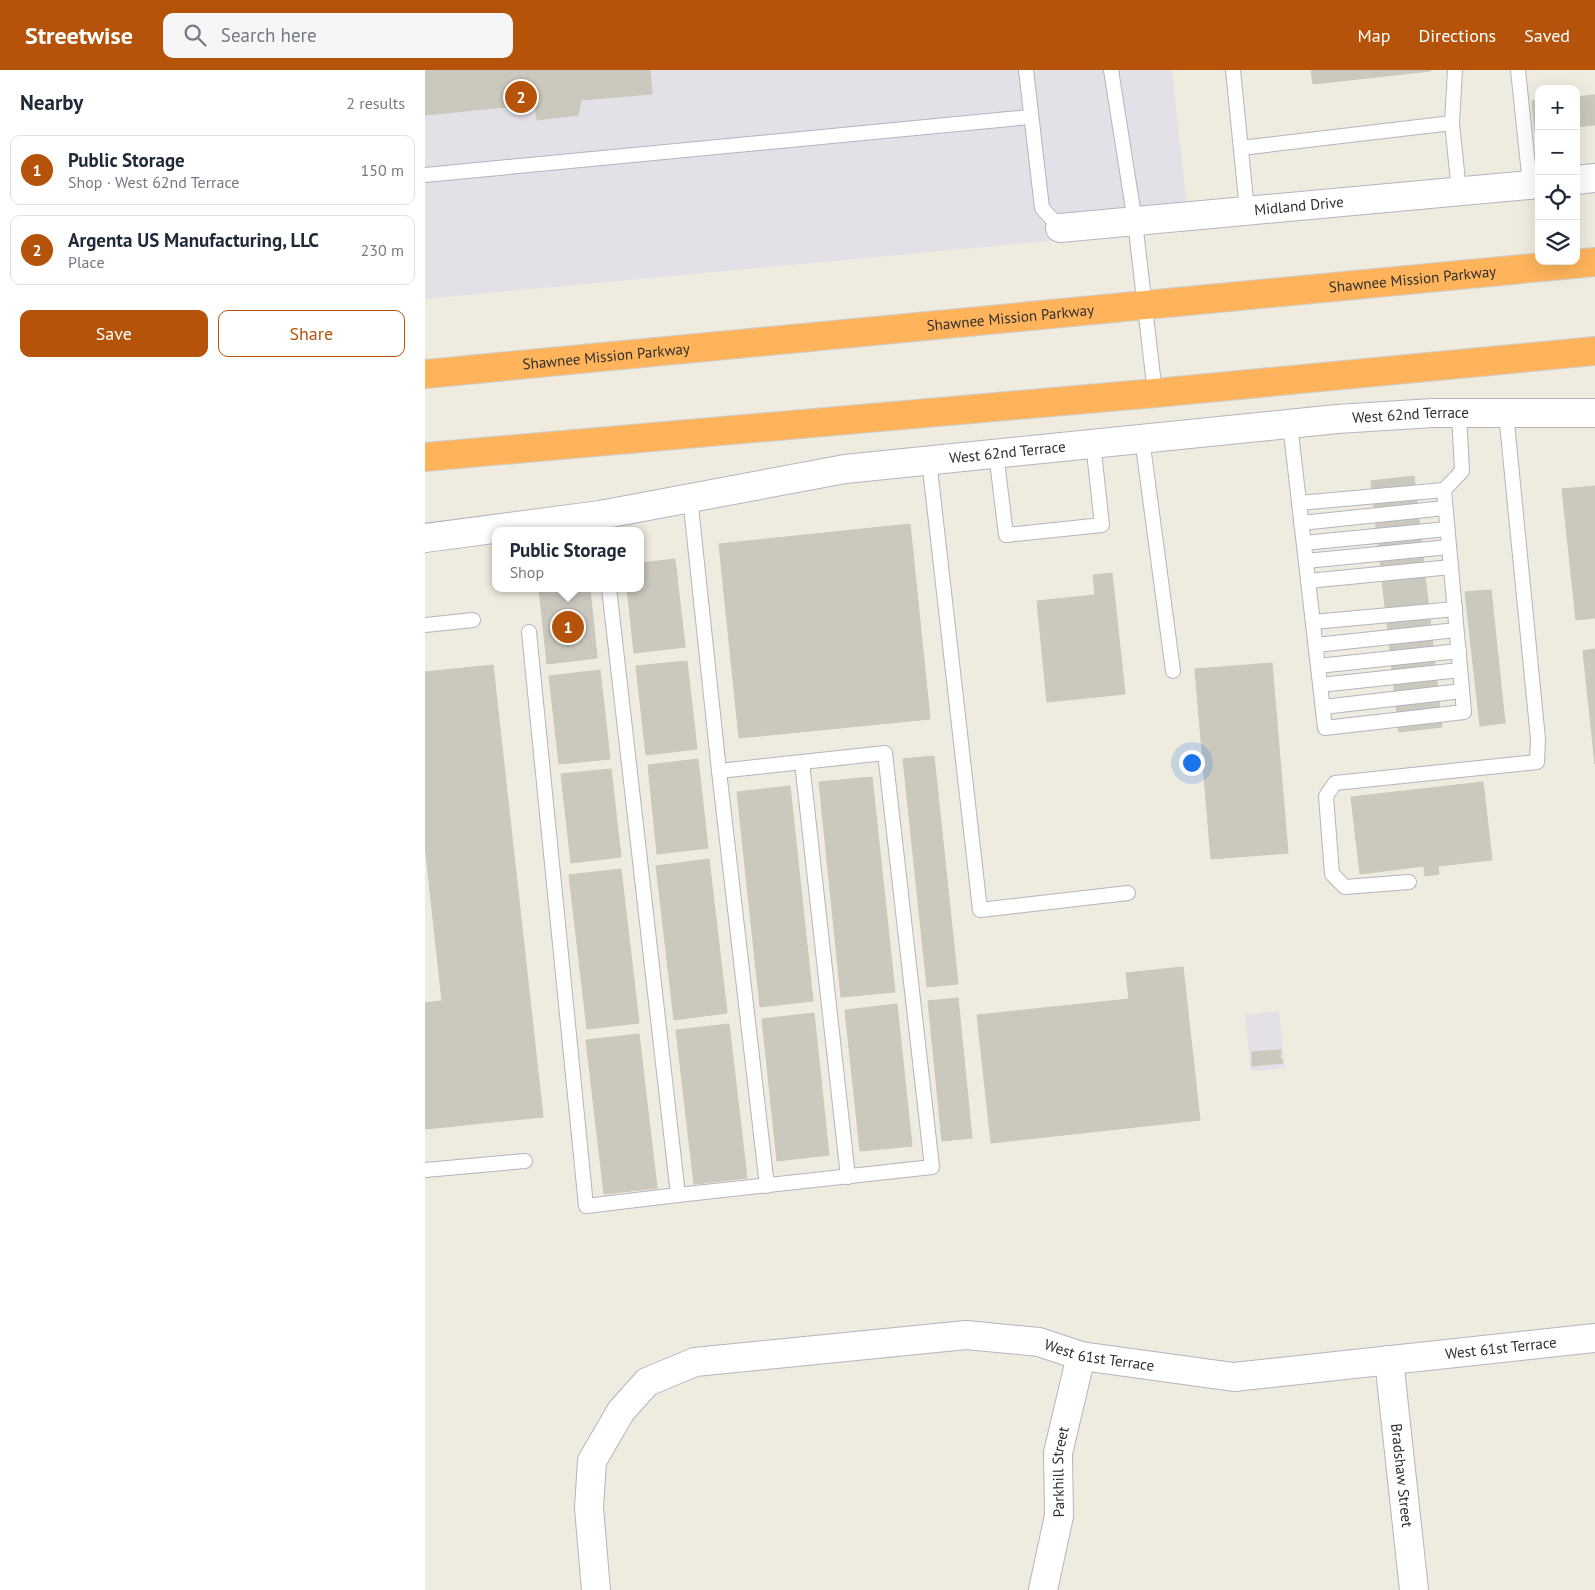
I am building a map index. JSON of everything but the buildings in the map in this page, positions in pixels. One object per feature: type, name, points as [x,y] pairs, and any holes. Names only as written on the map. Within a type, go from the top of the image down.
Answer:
[{"type":"highway","name":"Shawnee Mission Parkway","points":[[425,374],[1595,262]]},
{"type":"highway","points":[[425,457],[1155,393],[1595,351]]},
{"type":"highway","points":[[425,393],[462,371]]},
{"type":"street","points":[[1580,180],[1595,178]]},
{"type":"street","name":"Midland Drive","points":[[1060,228],[1535,184]]},
{"type":"street","name":"West 62nd Terrace","points":[[554,527],[601,523],[690,497],[845,469],[1290,424],[1459,414],[1595,413]]},
{"type":"street","name":"West 62nd Terrace","points":[[425,538],[492,532]]},
{"type":"street","name":"West 61st Terrace","points":[[596,1590],[589,1508],[592,1461],[621,1411],[647,1382],[695,1362],[966,1335],[1039,1342],[1081,1356],[1234,1377],[1595,1338]]},
{"type":"street","name":"Parkhill Street","points":[[1043,1590],[1059,1516],[1058,1453],[1081,1356]]},
{"type":"street","name":"Bradshaw Street","points":[[1389,1360],[1414,1590]]},
{"type":"lane","points":[[1026,70],[1042,208],[1060,228]]},
{"type":"lane","points":[[1111,70],[1135,222],[1155,393]]},
{"type":"lane","points":[[1233,70],[1247,210]]},
{"type":"lane","points":[[1455,70],[1452,123],[1459,191]]},
{"type":"lane","points":[[1518,70],[1535,184]]},
{"type":"lane","points":[[425,175],[1030,117]]},
{"type":"lane","points":[[1241,148],[1452,123]]},
{"type":"lane","points":[[1409,882],[1345,887],[1332,874],[1326,796],[1335,783],[1537,762],[1538,739],[1506,413]]},
{"type":"lane","points":[[1299,503],[1444,490],[1462,471],[1459,414]]},
{"type":"lane","points":[[1290,424],[1325,728],[1464,712],[1444,490]]},
{"type":"lane","points":[[1142,438],[1173,671]]},
{"type":"lane","points":[[996,453],[1006,535],[1101,525],[1093,443]]},
{"type":"lane","points":[[929,460],[980,910],[1128,893]]},
{"type":"lane","points":[[690,497],[719,771],[767,1186]]},
{"type":"lane","points":[[1301,523],[1445,508]]},
{"type":"lane","points":[[1304,542],[1447,529]]},
{"type":"lane","points":[[1306,561],[1449,547]]},
{"type":"lane","points":[[1308,581],[1451,567]]},
{"type":"lane","points":[[609,592],[678,1195]]},
{"type":"lane","points":[[1313,622],[1455,609]]},
{"type":"lane","points":[[425,625],[473,620]]},
{"type":"lane","points":[[1316,644],[1457,630]]},
{"type":"lane","points":[[529,632],[586,1206],[932,1167],[885,753],[719,771]]},
{"type":"lane","points":[[1318,666],[1459,651]]},
{"type":"lane","points":[[1320,685],[1460,670]]},
{"type":"lane","points":[[1323,707],[1462,691]]},
{"type":"lane","points":[[802,762],[848,1177]]},
{"type":"lane","points":[[425,1170],[525,1161]]},
{"type":"shaded area","points":[[425,70],[1172,70],[1189,228],[425,299]]},
{"type":"shaded area","points":[[1279,1011],[1285,1068],[1251,1071],[1245,1015]]},
{"type":"place","name":"Argenta US Manufacturing, LLC","points":[[521,97]]},
{"type":"place","name":"Public Storage","points":[[568,627]]}]
